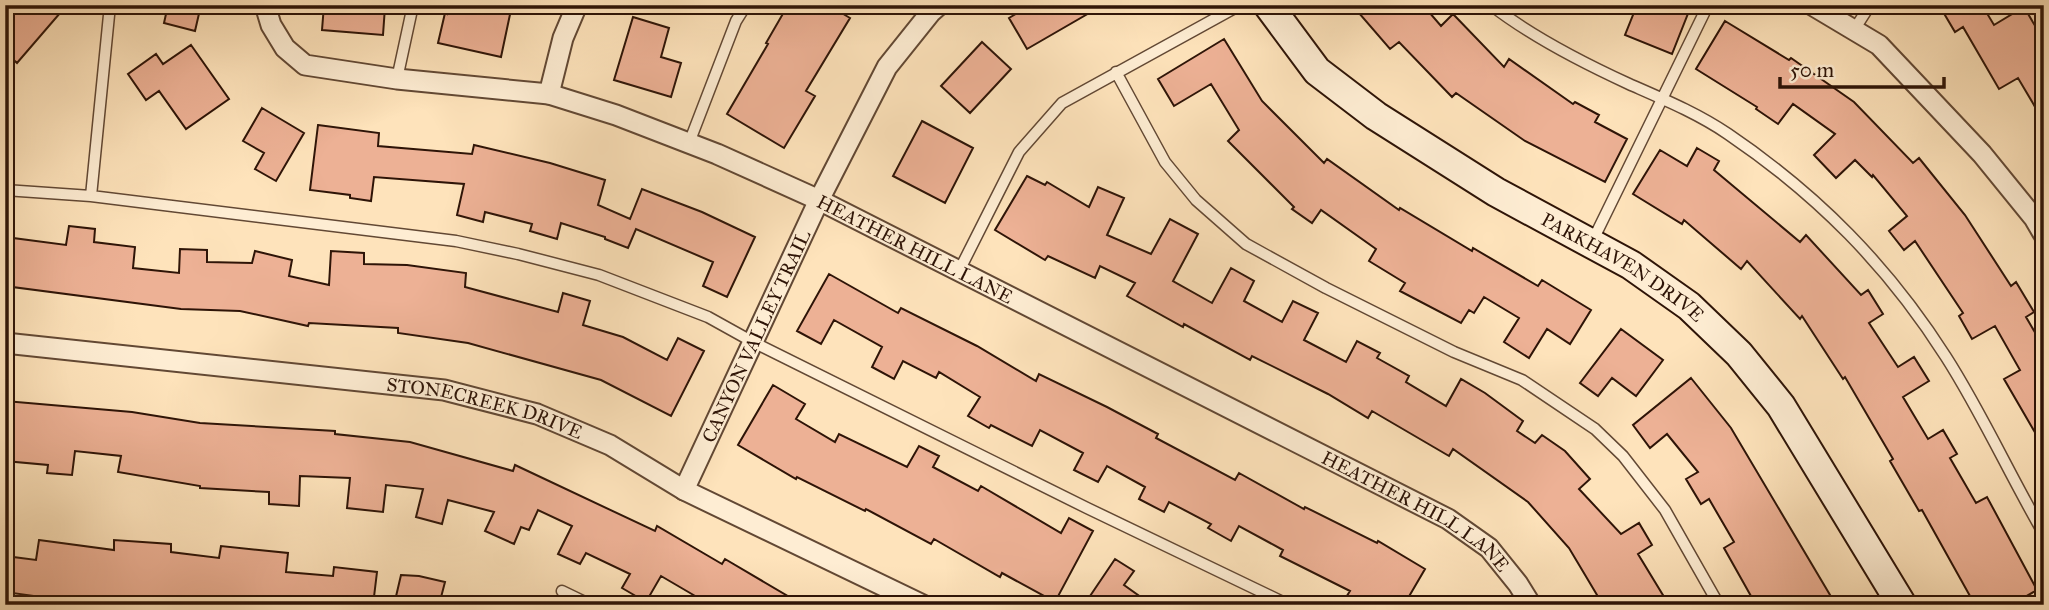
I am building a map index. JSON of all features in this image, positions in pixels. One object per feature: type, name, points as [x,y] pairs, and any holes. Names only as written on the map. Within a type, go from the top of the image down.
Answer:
[{"type":"street","name":"HEATHER HILL LANE","points":[[265,5],[271,25],[285,48],[305,65],[397,79],[549,94],[616,115],[689,143],[819,200],[1448,519],[1489,548],[1531,605]]},
{"type":"street","points":[[549,94],[563,38],[577,5]]},
{"type":"street","name":"CANYON VALLEY TRAIL","points":[[684,489],[819,200],[887,67],[939,5]]},
{"type":"street","name":"PARKHAVEN DRIVE","points":[[1268,5],[1317,71],[1376,116],[1496,192],[1631,265],[1689,306],[1739,354],[1781,406],[1902,605]]},
{"type":"street","points":[[1812,5],[1879,46],[1982,154],[2034,218],[2044,235]]},
{"type":"street","name":"STONECREEK DRIVE","points":[[5,343],[444,390],[537,414],[610,445],[684,489],[923,605]]},
{"type":"lane","points":[[91,196],[110,5]]},
{"type":"lane","points":[[397,79],[413,5]]},
{"type":"lane","points":[[689,143],[736,21],[746,5]]},
{"type":"lane","points":[[959,271],[1019,152],[1062,103],[1240,5]]},
{"type":"lane","points":[[1490,5],[1582,62],[1662,99],[1727,134],[1808,195],[1858,242],[1911,307],[1947,358],[2044,534]]},
{"type":"lane","points":[[1592,244],[1708,5]]},
{"type":"lane","points":[[1854,30],[1870,5]]},
{"type":"lane","points":[[1116,72],[1165,162],[1196,200],[1246,244],[1442,346],[1522,380],[1595,429],[1623,456],[1665,510],[1719,605]]},
{"type":"lane","points":[[5,190],[91,196],[456,241],[599,275],[708,317],[1087,508],[1289,605]]},
{"type":"lane","points":[[562,591],[591,605]]},
{"type":"building","points":[[5,5],[67,5],[17,63],[5,52]]},
{"type":"building","points":[[168,5],[201,5],[195,31],[164,23]]},
{"type":"building","points":[[324,5],[385,7],[383,35],[322,30]]},
{"type":"building","points":[[449,5],[512,5],[501,57],[438,43]]},
{"type":"building","points":[[788,5],[828,5],[850,18],[806,91],[815,96],[784,148],[727,114]]},
{"type":"building","points":[[1031,5],[1103,5],[1027,49],[1009,18]]},
{"type":"building","points":[[1352,5],[1423,5],[1441,26],[1453,14],[1504,67],[1509,59],[1573,104],[1575,102],[1599,115],[1595,122],[1627,139],[1605,182],[1525,141],[1456,93],[1452,97],[1399,42],[1390,49]]},
{"type":"building","points":[[1637,5],[1675,5],[1689,11],[1672,54],[1625,35]]},
{"type":"building","points":[[1939,5],[1982,5],[1994,25],[2024,7],[2044,41],[2044,122],[2018,78],[1999,89],[1963,27],[1955,32]]},
{"type":"building","points":[[633,17],[669,28],[661,57],[681,63],[671,97],[614,80]]},
{"type":"building","points":[[1725,21],[1789,60],[1791,58],[1854,102],[1913,163],[1919,158],[1965,215],[2011,286],[2016,282],[2034,312],[2026,317],[2044,348],[2044,448],[2004,379],[2020,370],[1995,326],[1972,339],[1959,316],[1963,313],[1915,241],[1904,250],[1889,231],[1907,216],[1873,175],[1872,177],[1855,160],[1836,178],[1814,155],[1835,134],[1793,104],[1778,124],[1756,109],[1757,107],[1696,69]]},
{"type":"building","points":[[1224,39],[1262,101],[1324,163],[1327,159],[1399,210],[1400,208],[1472,251],[1473,248],[1538,286],[1542,280],[1591,310],[1570,344],[1547,329],[1529,358],[1504,342],[1519,318],[1484,297],[1474,313],[1469,310],[1461,323],[1400,291],[1405,283],[1369,261],[1376,249],[1321,210],[1312,223],[1292,209],[1294,207],[1228,141],[1239,130],[1211,84],[1174,106],[1158,79]]},
{"type":"building","points":[[982,42],[1011,69],[970,113],[941,86]]},
{"type":"building","points":[[191,45],[229,99],[186,129],[159,91],[146,100],[128,74],[156,54],[163,64]]},
{"type":"building","points":[[262,108],[304,133],[276,181],[255,169],[264,153],[243,141]]},
{"type":"building","points":[[922,121],[973,148],[945,203],[893,176]]},
{"type":"building","points":[[318,125],[379,133],[378,146],[472,154],[474,145],[550,163],[605,180],[598,205],[630,219],[642,189],[702,212],[755,237],[727,297],[703,286],[713,262],[636,229],[628,248],[605,237],[561,223],[557,239],[530,231],[532,224],[485,212],[483,222],[457,215],[464,184],[374,177],[371,201],[350,198],[350,195],[310,190]]},
{"type":"building","points":[[1697,148],[1719,161],[1714,170],[1800,242],[1806,235],[1861,295],[1868,290],[1883,314],[1869,323],[1898,367],[1914,357],[1929,381],[1903,397],[1928,439],[1943,430],[1957,454],[1950,458],[1976,503],[1987,497],[2037,590],[2025,597],[2029,605],[1975,605],[1922,510],[1919,511],[1890,461],[1893,459],[1845,377],[1843,379],[1802,316],[1800,319],[1747,261],[1741,269],[1684,220],[1682,224],[1633,194],[1660,150],[1687,166]]},
{"type":"building","points":[[1027,176],[1045,185],[1047,182],[1089,207],[1098,187],[1124,198],[1107,235],[1151,254],[1170,219],[1198,234],[1173,281],[1212,303],[1231,268],[1254,281],[1244,301],[1282,322],[1293,301],[1318,313],[1304,340],[1346,362],[1357,341],[1380,353],[1377,358],[1409,376],[1406,382],[1446,406],[1461,379],[1485,393],[1523,421],[1517,431],[1535,443],[1542,435],[1565,451],[1590,479],[1579,489],[1621,534],[1639,523],[1652,545],[1638,554],[1669,605],[1603,605],[1569,548],[1528,502],[1453,449],[1449,456],[1372,411],[1368,418],[1328,394],[1252,356],[1250,360],[1184,324],[1183,327],[1127,296],[1135,283],[1100,266],[1095,278],[1048,256],[1045,260],[995,230]]},
{"type":"building","points":[[69,226],[95,229],[94,242],[135,247],[133,268],[179,273],[180,249],[207,250],[207,262],[252,263],[255,251],[292,260],[289,276],[329,285],[331,251],[364,253],[364,264],[407,265],[466,273],[465,287],[558,312],[563,293],[590,301],[583,325],[623,337],[667,360],[678,338],[704,351],[671,416],[601,380],[468,343],[398,333],[398,328],[309,323],[308,326],[240,311],[181,309],[5,286],[5,237],[66,245]]},
{"type":"building","points":[[829,274],[898,313],[901,308],[977,346],[1036,381],[1039,374],[1107,407],[1158,434],[1156,438],[1235,480],[1239,473],[1304,509],[1305,507],[1377,543],[1378,541],[1425,569],[1404,605],[1354,605],[1345,599],[1350,591],[1280,556],[1283,550],[1239,526],[1231,541],[1208,528],[1211,524],[1169,502],[1164,512],[1139,499],[1145,487],[1107,466],[1098,482],[1074,470],[1083,453],[1040,430],[1032,446],[968,416],[980,397],[939,372],[936,378],[903,361],[894,379],[872,367],[882,347],[834,320],[821,344],[797,331]]},
{"type":"building","points":[[1621,329],[1663,360],[1636,396],[1612,378],[1598,396],[1580,383]]},
{"type":"building","points":[[1691,378],[1731,428],[1836,605],[1756,605],[1724,548],[1734,542],[1709,499],[1701,504],[1686,479],[1698,472],[1667,434],[1650,448],[1633,425]]},
{"type":"building","points":[[773,385],[805,404],[796,419],[835,442],[839,434],[907,467],[919,446],[939,456],[933,467],[978,491],[981,486],[1061,533],[1069,518],[1093,531],[1055,602],[1002,573],[1000,577],[934,539],[931,544],[866,509],[865,511],[797,477],[796,479],[738,445]]},
{"type":"building","points":[[5,401],[132,412],[200,423],[335,431],[335,434],[410,442],[513,471],[515,465],[655,531],[657,526],[722,564],[725,559],[803,605],[699,605],[702,600],[661,576],[646,602],[622,588],[630,574],[586,553],[580,564],[558,554],[572,526],[538,510],[529,530],[521,527],[514,544],[485,531],[494,512],[448,500],[442,524],[416,517],[423,489],[386,485],[383,512],[347,508],[350,478],[300,476],[299,506],[269,504],[269,492],[200,488],[118,472],[121,456],[75,451],[72,475],[47,473],[48,465],[5,461]]},
{"type":"building","points":[[39,540],[114,550],[114,540],[171,544],[171,552],[219,558],[221,546],[288,553],[286,572],[333,576],[334,567],[377,572],[373,605],[98,605],[5,592],[5,556],[36,560]]},
{"type":"building","points":[[1115,559],[1134,571],[1124,585],[1152,605],[1084,605]]},
{"type":"building","points":[[401,575],[445,582],[439,605],[394,605]]}]
